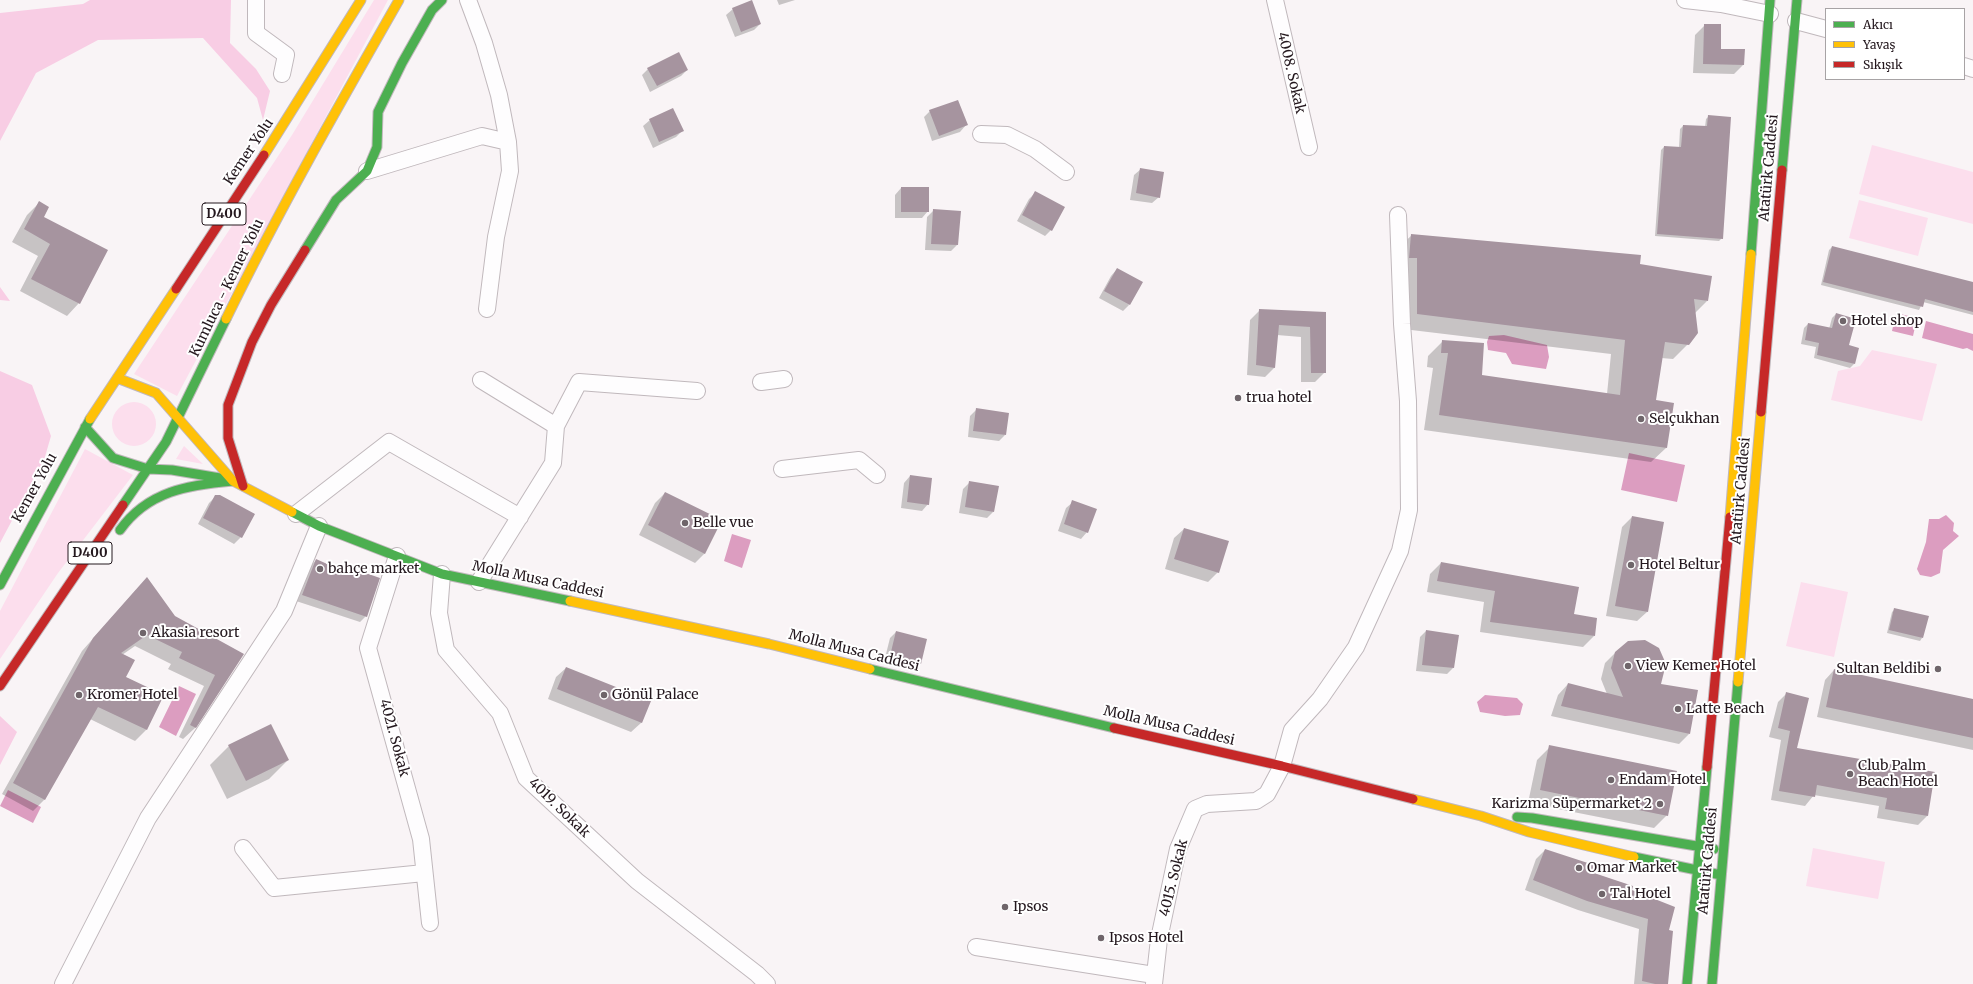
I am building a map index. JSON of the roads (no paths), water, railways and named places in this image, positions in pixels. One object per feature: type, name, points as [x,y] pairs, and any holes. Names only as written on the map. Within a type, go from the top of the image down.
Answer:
[{"type":"main road","name":"Kemer Yolu","points":[[0,585],[85,427],[278,134],[361,0]]},
{"type":"main road","name":"Kumluca - Kemer Yolu","points":[[0,686],[166,442],[263,243],[319,140],[399,0]]},
{"type":"main road","points":[[243,486],[228,438],[228,405],[252,342],[271,305],[336,200],[367,171],[377,147],[378,112],[413,43],[432,10],[442,0]]},
{"type":"main road","name":"Atatürk Caddesi","points":[[1712,984],[1797,0]]},
{"type":"main road","name":"Atatürk Caddesi","points":[[1687,984],[1696,871],[1737,447],[1770,7]]},
{"type":"main road","points":[[117,378],[156,393],[233,480]]},
{"type":"main road","points":[[85,427],[113,458],[148,469],[172,470],[233,480]]},
{"type":"main road","name":"Kumluca - Kemer Yolu","points":[[70,581],[101,552],[137,510],[170,490],[233,480]]},
{"type":"main road","name":"Molla Musa Caddesi","points":[[233,480],[319,526],[442,574],[769,644],[968,694],[1282,766],[1481,816]]},
{"type":"main road","points":[[1481,816],[1532,818],[1723,851]]},
{"type":"main road","points":[[1481,816],[1529,832],[1696,871],[1721,875]]},
{"type":"street","points":[[256,0],[256,33],[286,55],[282,74]]},
{"type":"street","points":[[468,0],[484,42],[499,95],[508,142],[510,171],[496,237],[487,309]]},
{"type":"street","name":"4008. Sokak","points":[[1275,0],[1309,147]]},
{"type":"street","points":[[1685,0],[1770,7]]},
{"type":"street","points":[[1796,21],[1825,29]]},
{"type":"street","points":[[981,134],[1007,135],[1035,149],[1066,172]]},
{"type":"street","points":[[367,171],[482,136],[508,142]]},
{"type":"street","name":"4015. Sokak","points":[[1154,979],[1178,849],[1195,809],[1207,804],[1256,801],[1267,794],[1282,766],[1292,730],[1320,699],[1356,648],[1400,551],[1409,510],[1408,401],[1402,324],[1398,215]]},
{"type":"street","points":[[761,382],[784,379]]},
{"type":"street","points":[[481,380],[556,426]]},
{"type":"street","points":[[479,582],[553,463],[556,426],[578,382],[697,391]]},
{"type":"street","points":[[296,514],[390,442],[520,517]]},
{"type":"street","points":[[782,469],[859,460],[877,475]]},
{"type":"street","points":[[63,984],[148,818],[284,611],[319,526]]},
{"type":"street","name":"4021. Sokak","points":[[397,556],[368,648],[421,839],[430,923]]},
{"type":"street","name":"4019. Sokak","points":[[442,574],[440,613],[446,650],[500,713],[526,778],[637,881],[768,984]]},
{"type":"street","points":[[243,848],[274,888],[424,873]]},
{"type":"street","points":[[976,947],[1154,979]]},
{"type":"place","name":"Hotel shop","points":[[1843,321]]},
{"type":"place","name":"trua hotel","points":[[1238,398]]},
{"type":"place","name":"Selçukhan","points":[[1641,419]]},
{"type":"place","name":"Belle vue","points":[[685,523]]},
{"type":"place","name":"Hotel Beltur","points":[[1631,565]]},
{"type":"place","name":"bahçe market","points":[[320,569]]},
{"type":"place","name":"Akasia resort","points":[[143,633]]},
{"type":"place","name":"View Kemer Hotel","points":[[1628,666]]},
{"type":"place","name":"Sultan Beldibi","points":[[1938,669]]},
{"type":"place","name":"Kromer Hotel","points":[[79,695]]},
{"type":"place","name":"Gönül Palace","points":[[604,695]]},
{"type":"place","name":"Latte Beach","points":[[1678,709]]},
{"type":"place","name":"Club Palm Beach Hotel","points":[[1850,774]]},
{"type":"place","name":"Endam Hotel","points":[[1611,780]]},
{"type":"place","name":"Karizma Süpermarket 2","points":[[1660,804]]},
{"type":"place","name":"Omar Market","points":[[1579,868]]},
{"type":"place","name":"Tal Hotel","points":[[1602,894]]},
{"type":"place","name":"Ipsos","points":[[1005,907]]},
{"type":"place","name":"Ipsos Hotel","points":[[1101,938]]}]
